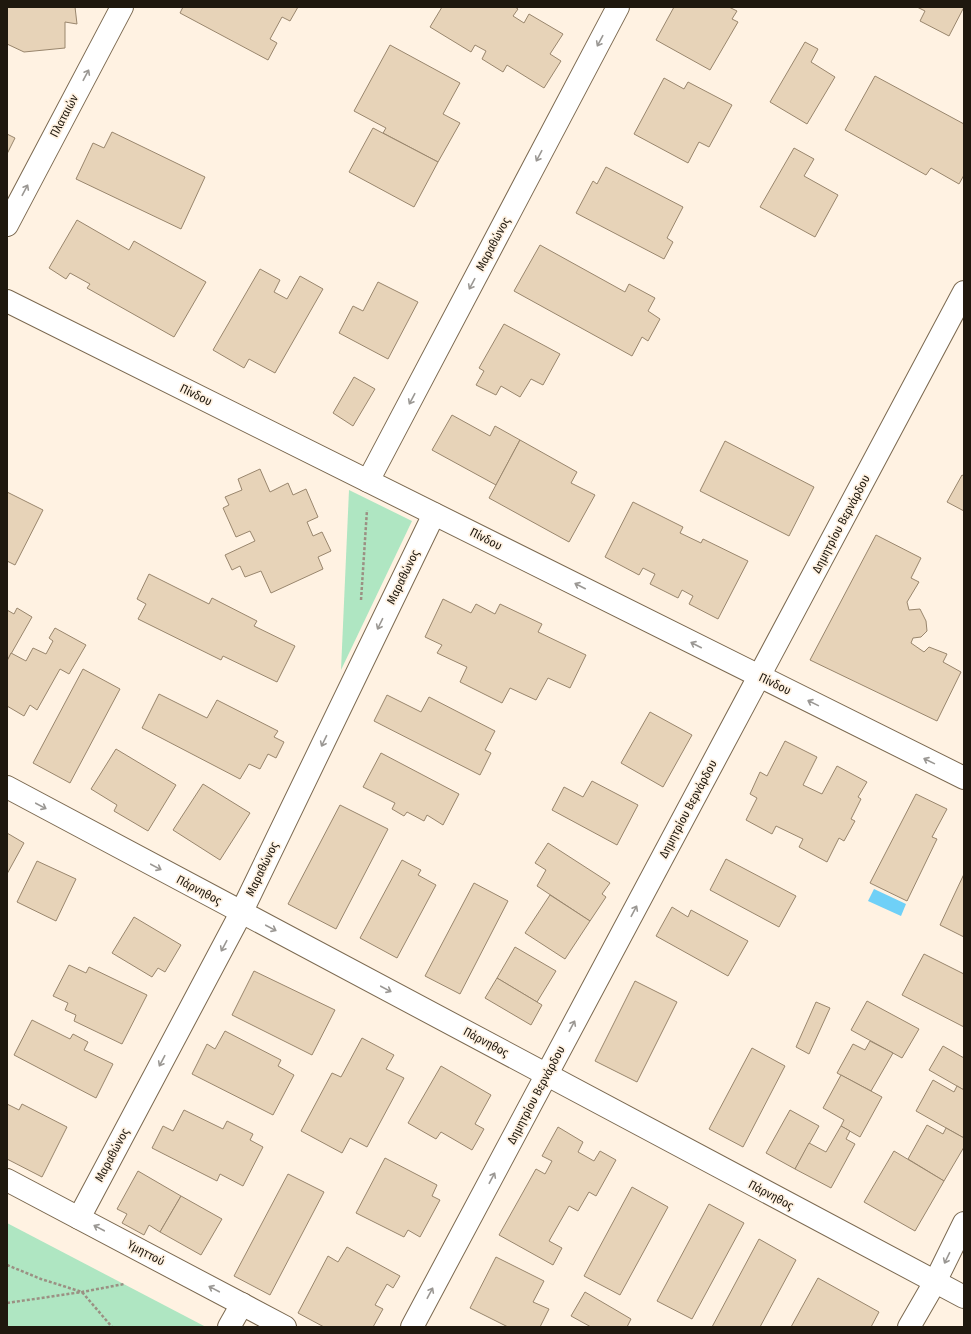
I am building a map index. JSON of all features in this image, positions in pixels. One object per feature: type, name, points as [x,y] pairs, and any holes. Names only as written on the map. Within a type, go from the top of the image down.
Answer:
[{"type":"street","name":"Πλαταιών","points":[[7,225],[122,7]]},
{"type":"street","name":"Μαραθώνος","points":[[368,481],[618,7]]},
{"type":"street","name":"Δημητρίου Βερνάρδου","points":[[412,1327],[964,292]]},
{"type":"street","name":"Πίνδου","points":[[7,301],[964,778]]},
{"type":"street","name":"Μαραθώνος","points":[[79,1218],[241,913],[434,514]]},
{"type":"street","name":"Πάρνηθος","points":[[7,787],[964,1298]]},
{"type":"street","name":"Υμηττού","points":[[7,1180],[285,1327]]},
{"type":"street","points":[[909,1327],[935,1282],[964,1223]]},
{"type":"street","points":[[230,1327],[242,1304]]},
{"type":"path","points":[[361,604],[368,481]]},
{"type":"path","points":[[7,1265],[41,1279],[82,1292],[112,1327]]},
{"type":"path","points":[[7,1302],[82,1292],[124,1284]]},
{"type":"green space","points":[[349,490],[412,521],[341,670]]},
{"type":"green space","points":[[7,1223],[206,1327],[7,1327]]},
{"type":"water","points":[[874,889],[906,904],[901,916],[868,901]]},
{"type":"building","points":[[7,7],[75,7],[77,24],[65,22],[65,48],[24,52],[7,44]]},
{"type":"building","points":[[183,7],[298,7],[290,21],[282,17],[270,39],[277,43],[268,60],[180,13]]},
{"type":"building","points":[[442,7],[515,7],[518,9],[513,16],[524,23],[529,14],[563,34],[550,54],[561,61],[544,88],[507,65],[503,72],[482,59],[486,51],[475,45],[471,52],[430,27]]},
{"type":"building","points":[[674,7],[729,7],[737,11],[732,19],[738,22],[710,70],[656,40]]},
{"type":"building","points":[[917,7],[964,7],[949,36],[920,21],[925,11]]},
{"type":"building","points":[[805,42],[818,49],[811,62],[835,77],[807,124],[770,102]]},
{"type":"building","points":[[390,45],[460,83],[443,114],[460,123],[438,162],[383,133],[386,128],[354,111]]},
{"type":"building","points":[[875,76],[964,124],[964,175],[959,184],[931,168],[926,175],[845,130]]},
{"type":"building","points":[[664,78],[684,89],[688,82],[732,105],[709,147],[699,142],[688,163],[634,134]]},
{"type":"building","points":[[373,128],[438,162],[414,207],[349,172]]},
{"type":"building","points":[[112,132],[205,177],[181,229],[76,179],[93,143],[104,148]]},
{"type":"building","points":[[7,134],[15,138],[7,154]]},
{"type":"building","points":[[794,148],[814,159],[804,176],[838,195],[815,237],[760,207]]},
{"type":"building","points":[[606,167],[683,207],[667,238],[673,242],[664,259],[576,213],[593,181],[597,184]]},
{"type":"building","points":[[77,220],[129,250],[134,241],[206,282],[174,337],[87,288],[90,284],[70,273],[66,279],[49,268]]},
{"type":"building","points":[[540,245],[625,292],[629,284],[655,298],[648,311],[660,319],[648,341],[642,337],[632,356],[514,291]]},
{"type":"building","points":[[260,269],[280,280],[274,292],[287,299],[300,276],[323,289],[275,373],[249,359],[244,368],[213,350]]},
{"type":"building","points":[[378,282],[418,302],[388,359],[339,333],[353,306],[363,311]]},
{"type":"building","points":[[504,324],[560,354],[543,385],[531,379],[520,397],[501,386],[496,395],[476,385],[484,371],[479,368]]},
{"type":"building","points":[[354,377],[375,389],[353,426],[333,413]]},
{"type":"building","points":[[452,415],[490,436],[495,426],[520,440],[496,485],[432,450]]},
{"type":"building","points":[[520,440],[577,472],[571,483],[595,495],[569,542],[489,498]]},
{"type":"building","points":[[725,441],[814,487],[789,536],[700,491]]},
{"type":"building","points":[[260,469],[270,492],[288,483],[293,495],[306,489],[318,517],[307,522],[313,536],[322,532],[331,551],[318,557],[323,569],[271,593],[261,571],[245,577],[240,566],[232,570],[225,555],[255,541],[250,531],[236,537],[223,508],[229,505],[225,497],[242,490],[238,479]]},
{"type":"building","points":[[962,475],[964,476],[964,511],[947,502]]},
{"type":"building","points":[[7,492],[43,510],[15,565],[7,561]]},
{"type":"building","points":[[633,502],[683,527],[680,533],[701,543],[703,539],[748,561],[718,619],[689,604],[693,596],[682,590],[678,598],[650,584],[655,574],[643,568],[639,575],[605,557]]},
{"type":"building","points":[[876,535],[921,558],[911,578],[919,582],[907,602],[909,610],[920,609],[926,621],[927,631],[921,637],[913,638],[911,643],[924,652],[929,647],[947,654],[943,662],[961,672],[937,721],[810,660]]},
{"type":"building","points":[[149,574],[209,604],[212,598],[257,621],[254,626],[295,646],[277,682],[223,656],[221,660],[138,619],[146,604],[137,599]]},
{"type":"building","points":[[443,599],[471,613],[476,604],[495,614],[500,604],[542,624],[538,632],[586,655],[570,688],[548,678],[536,700],[510,688],[502,703],[460,682],[467,667],[437,653],[442,645],[425,637]]},
{"type":"building","points":[[17,608],[32,617],[7,661],[7,610],[14,614]]},
{"type":"building","points":[[55,628],[86,645],[69,674],[60,669],[37,710],[30,705],[24,716],[7,706],[7,661],[11,653],[26,661],[33,648],[46,654],[53,641],[49,638]]},
{"type":"building","points":[[83,669],[120,689],[70,783],[33,763]]},
{"type":"building","points":[[159,694],[207,718],[217,700],[278,731],[274,737],[284,742],[276,758],[268,754],[260,769],[249,764],[240,779],[142,728]]},
{"type":"building","points":[[387,695],[421,712],[429,697],[495,731],[485,750],[491,753],[480,775],[374,721]]},
{"type":"building","points":[[650,712],[692,735],[663,787],[621,763]]},
{"type":"building","points":[[785,741],[817,757],[803,785],[822,794],[837,766],[867,782],[858,797],[861,799],[851,819],[855,821],[844,841],[839,838],[827,862],[799,847],[803,839],[776,826],[772,834],[746,820],[757,798],[750,794],[760,772],[767,776]]},
{"type":"building","points":[[116,749],[176,785],[148,831],[114,811],[117,805],[91,789]]},
{"type":"building","points":[[381,753],[459,794],[443,825],[427,815],[424,821],[407,812],[404,816],[392,809],[395,803],[363,787]]},
{"type":"building","points":[[592,781],[638,805],[617,845],[552,810],[564,787],[583,797]]},
{"type":"building","points":[[203,784],[250,813],[220,860],[173,830]]},
{"type":"building","points":[[916,794],[947,809],[932,837],[937,839],[907,901],[870,883]]},
{"type":"building","points":[[340,805],[388,829],[336,929],[288,904]]},
{"type":"building","points":[[7,833],[24,843],[7,874]]},
{"type":"building","points":[[548,843],[610,883],[602,894],[606,897],[590,921],[537,886],[546,870],[535,863]]},
{"type":"building","points":[[726,859],[796,896],[779,927],[710,890]]},
{"type":"building","points":[[402,860],[421,870],[418,875],[436,885],[397,958],[360,938]]},
{"type":"building","points":[[37,861],[76,879],[56,921],[17,902]]},
{"type":"building","points":[[964,874],[964,937],[940,925]]},
{"type":"building","points":[[474,883],[508,901],[460,994],[425,976]]},
{"type":"building","points":[[550,895],[590,921],[565,959],[525,933]]},
{"type":"building","points":[[672,907],[688,917],[691,910],[748,941],[728,976],[656,936]]},
{"type":"building","points":[[134,917],[181,945],[165,972],[158,968],[152,977],[112,953]]},
{"type":"building","points":[[515,947],[556,971],[537,1002],[497,978]]},
{"type":"building","points":[[924,954],[964,974],[964,1027],[902,995]]},
{"type":"building","points":[[69,965],[86,973],[89,967],[147,995],[122,1044],[74,1021],[76,1015],[65,1010],[68,1003],[53,996]]},
{"type":"building","points":[[254,971],[335,1010],[312,1055],[232,1015]]},
{"type":"building","points":[[497,978],[542,1005],[531,1025],[485,998]]},
{"type":"building","points":[[635,981],[677,1002],[637,1082],[595,1061]]},
{"type":"building","points":[[867,1001],[919,1029],[902,1058],[851,1030]]},
{"type":"building","points":[[816,1002],[830,1008],[809,1054],[796,1047]]},
{"type":"building","points":[[32,1020],[70,1039],[73,1034],[88,1042],[84,1050],[113,1064],[96,1098],[14,1055]]},
{"type":"building","points":[[225,1031],[281,1060],[278,1066],[294,1075],[273,1115],[192,1074],[207,1044],[215,1049]]},
{"type":"building","points":[[362,1038],[394,1055],[386,1069],[404,1078],[367,1147],[350,1138],[342,1153],[301,1131],[332,1073],[341,1077]]},
{"type":"building","points":[[870,1041],[893,1053],[871,1091],[837,1073],[853,1044],[865,1050]]},
{"type":"building","points":[[943,1046],[964,1058],[964,1090],[929,1070]]},
{"type":"building","points":[[752,1048],[785,1066],[743,1147],[709,1129]]},
{"type":"building","points":[[441,1066],[491,1095],[475,1124],[484,1129],[472,1150],[441,1132],[436,1139],[408,1123]]},
{"type":"building","points":[[841,1075],[882,1097],[860,1137],[841,1126],[844,1120],[823,1108]]},
{"type":"building","points":[[933,1080],[954,1092],[957,1086],[964,1090],[964,1138],[916,1111]]},
{"type":"building","points":[[7,1104],[19,1110],[22,1104],[67,1127],[42,1177],[7,1159]]},
{"type":"building","points":[[184,1110],[223,1129],[227,1121],[253,1134],[250,1140],[263,1147],[243,1186],[220,1174],[217,1181],[152,1148],[163,1126],[173,1131]]},
{"type":"building","points":[[790,1110],[819,1126],[795,1169],[766,1153]]},
{"type":"building","points":[[927,1125],[943,1134],[946,1128],[964,1138],[964,1147],[944,1181],[908,1159]]},
{"type":"building","points":[[841,1126],[850,1131],[846,1139],[855,1144],[831,1188],[795,1169],[809,1143],[826,1152]]},
{"type":"building","points":[[558,1127],[583,1142],[578,1152],[594,1161],[600,1151],[616,1160],[596,1196],[589,1192],[578,1211],[569,1206],[549,1241],[562,1248],[553,1265],[499,1235],[536,1169],[545,1174],[552,1161],[542,1156]]},
{"type":"building","points":[[894,1151],[944,1181],[915,1231],[864,1202]]},
{"type":"building","points":[[385,1158],[437,1185],[432,1196],[440,1200],[420,1237],[408,1230],[404,1237],[356,1213]]},
{"type":"building","points":[[138,1171],[181,1196],[160,1232],[149,1225],[144,1235],[122,1223],[127,1214],[117,1209]]},
{"type":"building","points":[[288,1174],[324,1192],[270,1295],[234,1276]]},
{"type":"building","points":[[632,1187],[668,1207],[620,1295],[584,1276]]},
{"type":"building","points":[[181,1196],[222,1219],[201,1255],[160,1232]]},
{"type":"building","points":[[709,1204],[744,1223],[692,1319],[657,1301]]},
{"type":"building","points":[[759,1239],[796,1260],[760,1327],[712,1327]]},
{"type":"building","points":[[347,1247],[400,1276],[393,1288],[387,1284],[375,1305],[383,1309],[373,1327],[324,1327],[298,1313],[328,1256],[338,1262]]},
{"type":"building","points":[[496,1257],[544,1281],[533,1302],[549,1309],[540,1327],[508,1327],[470,1308]]},
{"type":"building","points":[[818,1278],[879,1312],[871,1327],[791,1327]]},
{"type":"building","points":[[585,1292],[631,1319],[627,1327],[591,1327],[571,1316]]}]
